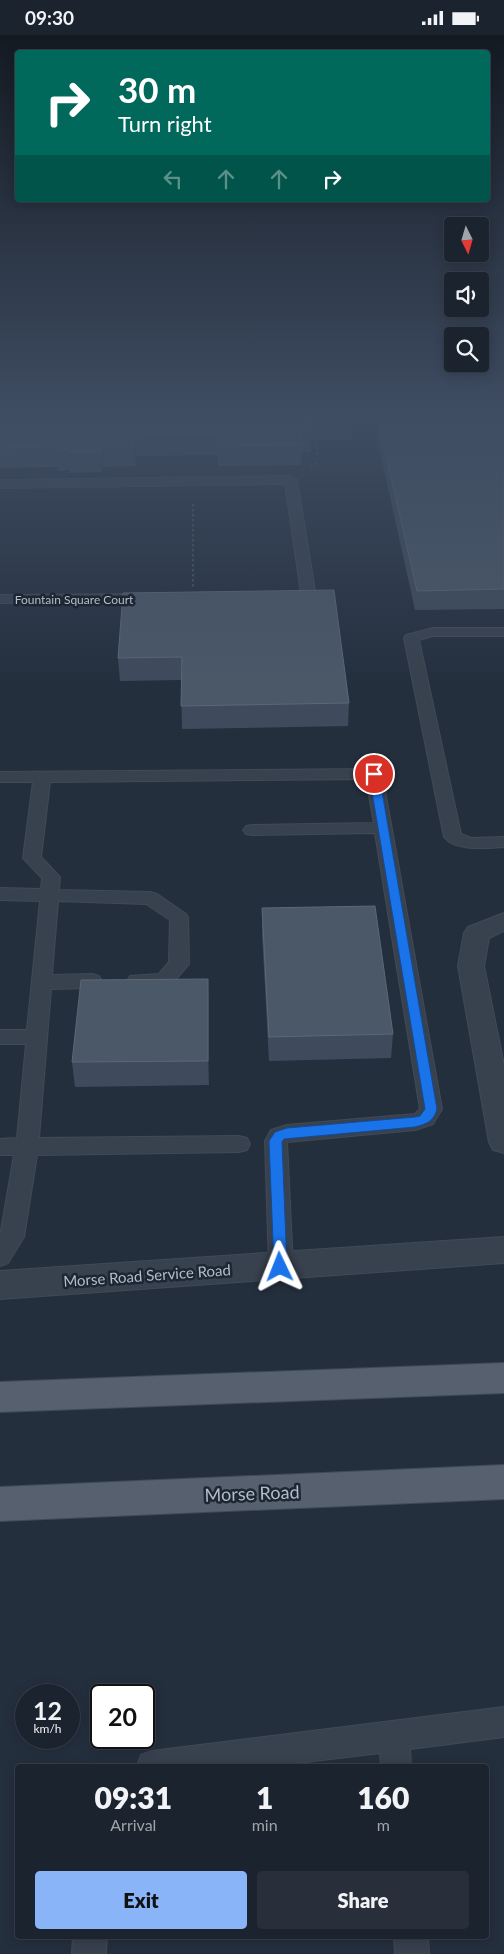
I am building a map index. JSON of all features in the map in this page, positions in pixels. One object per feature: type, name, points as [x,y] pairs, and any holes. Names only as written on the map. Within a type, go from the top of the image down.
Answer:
[{"type":"main road","points":[[0,1397],[504,1378]]},
{"type":"main road","name":"Morse Road","points":[[0,1504],[504,1482]]},
{"type":"street","points":[[504,921],[477,933],[471,965],[504,1142]]},
{"type":"street","name":"Morse Road Service Road","points":[[0,1285],[504,1250]]},
{"type":"lane","points":[[274,597],[309,597],[294,505]]},
{"type":"lane","name":"Fountain Square Court","points":[[0,599],[166,598]]},
{"type":"lane","points":[[504,632],[433,632],[411,638],[453,837],[469,843],[504,842]]},
{"type":"lane","points":[[0,777],[374,774],[431,1109],[429,1115],[424,1120],[415,1122],[287,1133],[279,1136],[276,1141],[280,1267]]},
{"type":"lane","points":[[0,1256],[12,1237],[27,1146],[51,877],[32,858],[42,777]]},
{"type":"lane","points":[[252,830],[383,828]]},
{"type":"lane","points":[[0,894],[150,898],[179,918],[179,964],[164,980],[136,981]]},
{"type":"lane","points":[[41,982],[92,981]]},
{"type":"lane","points":[[0,1037],[36,1037]]},
{"type":"lane","points":[[0,1147],[240,1144]]},
{"type":"lane","points":[[168,1764],[504,1722]]},
{"type":"lane","points":[[394,1736],[396,1764]]},
{"type":"lane","points":[[90,1939],[90,1954]]},
{"type":"lane","points":[[411,1939],[412,1954]]},
{"type":"path","points":[[193,505],[193,588]]},
{"type":"building","points":[[397,505],[504,505],[504,589],[417,591]]},
{"type":"building","points":[[334,590],[349,703],[181,706],[182,657],[118,658],[123,593]]},
{"type":"building","points":[[375,906],[393,1034],[269,1037],[262,908]]},
{"type":"building","points":[[208,979],[208,1061],[72,1062],[81,980]]},
{"type":"route","points":[[280,1267],[276,1141],[279,1136],[287,1133],[415,1122],[424,1120],[429,1115],[431,1109],[374,774]]}]
